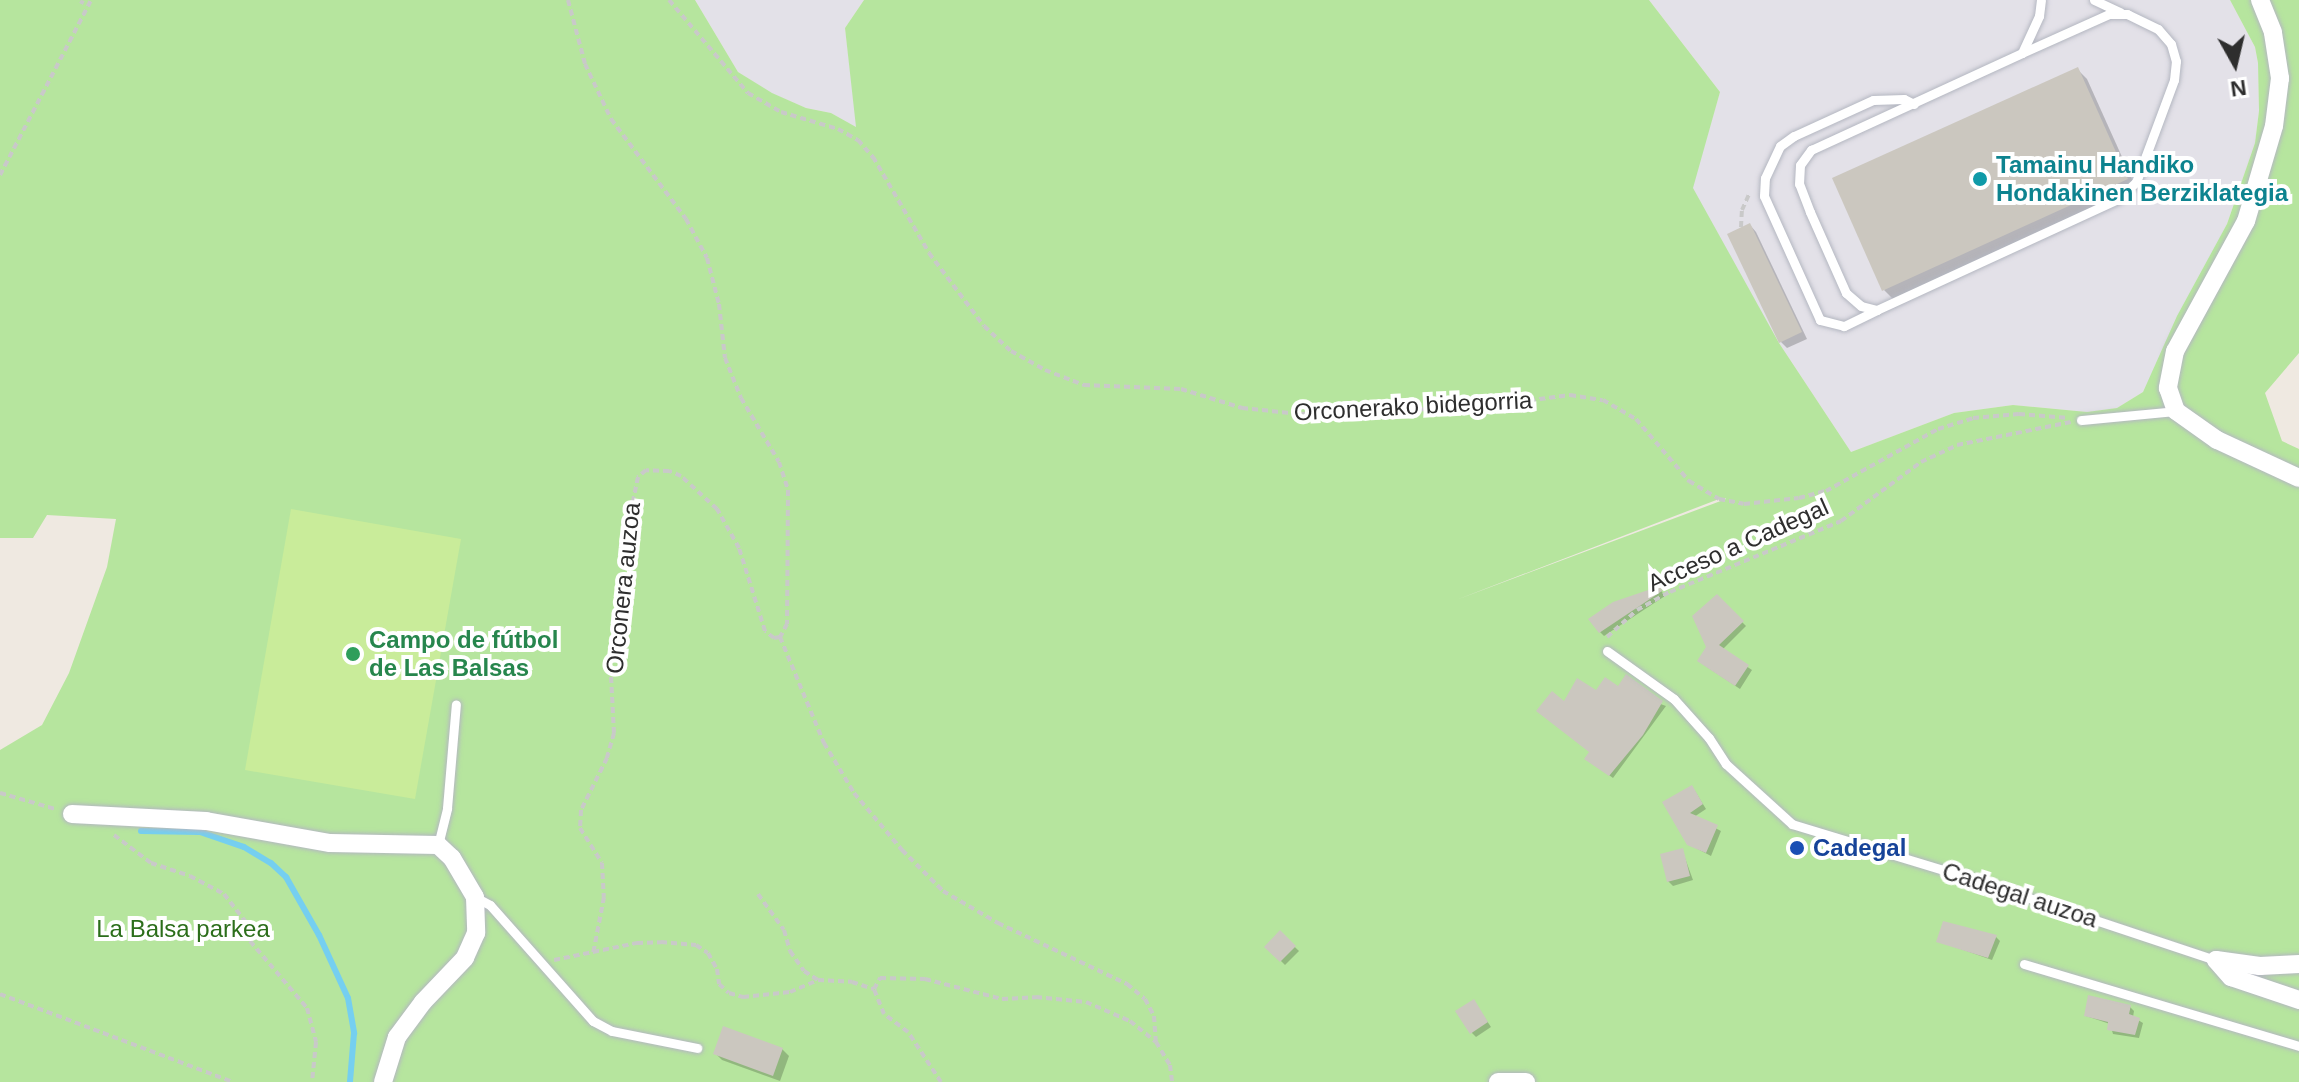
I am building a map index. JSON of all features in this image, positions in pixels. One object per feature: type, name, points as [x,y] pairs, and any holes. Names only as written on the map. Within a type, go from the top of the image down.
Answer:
[{"type":"street","points":[[2260,0],[2273,33],[2280,78],[2274,126],[2246,221],[2175,351],[2168,388],[2176,411],[2217,440],[2299,478]]},
{"type":"street","points":[[72,814],[206,821],[330,843],[438,845],[452,858],[475,897],[476,933],[465,958],[423,1002],[397,1037],[383,1082]]},
{"type":"street","name":"Cadegal auzoa","points":[[2216,960],[2260,966],[2299,964]]},
{"type":"street","name":"Cadegal auzoa","points":[[2216,960],[2231,977],[2299,1000]]},
{"type":"street","points":[[1498,1082],[1526,1082]]},
{"type":"lane","points":[[2022,53],[2039,16],[2041,0]]},
{"type":"lane","points":[[1914,104],[1904,99],[1873,100],[1794,136],[1780,146],[1765,178],[1764,196],[1820,320],[1844,326],[2118,199],[2136,182],[2166,105],[2176,61],[2171,44],[2158,29],[2094,0]]},
{"type":"lane","points":[[1877,310],[1861,306],[1846,293],[1799,184],[1800,165],[1811,150],[2109,14],[2127,14]]},
{"type":"lane","points":[[2081,420],[2176,411]]},
{"type":"lane","name":"Cadegal auzoa","points":[[1607,651],[1674,699],[1747,787],[1792,824],[1960,875],[2216,960]]},
{"type":"lane","points":[[438,845],[447,808],[456,704]]},
{"type":"lane","points":[[475,897],[490,905],[593,1021],[612,1031],[697,1048]]},
{"type":"lane","points":[[2024,964],[2299,1046]]},
{"type":"path","points":[[0,175],[91,0]]},
{"type":"path","points":[[568,0],[585,64],[611,119],[686,219],[707,258],[719,304],[725,358],[741,398],[779,462],[788,490],[787,624],[780,637],[824,743],[854,793],[902,850],[943,891],[998,923],[1127,984],[1145,999],[1154,1016],[1156,1042]]},
{"type":"path","name":"Orconerako bidegorria","points":[[669,0],[748,93],[781,112],[838,129],[858,140],[873,157],[929,253],[984,326],[1011,351],[1045,370],[1084,385],[1181,389],[1242,408],[1300,414],[1480,407],[1570,395],[1603,400],[1636,419],[1689,481],[1719,499],[1744,504],[1799,498],[1826,491],[1938,429],[1973,418],[2019,414],[2081,420]]},
{"type":"path","points":[[1741,227],[1746,199],[1765,178]]},
{"type":"path","name":"Acceso a Cadegal","points":[[1607,651],[1602,646],[1608,633],[1637,610],[1670,592],[1841,521],[1921,462],[1957,445],[2081,420]]},
{"type":"path","name":"Orconera auzoa","points":[[593,954],[604,897],[602,863],[580,828],[581,810],[607,758],[614,733],[610,657],[623,590],[626,534],[638,477],[646,470],[669,471],[681,476],[717,509],[739,548],[765,631],[774,638],[780,637]]},
{"type":"path","points":[[0,793],[72,814]]},
{"type":"path","points":[[103,829],[151,863],[190,876],[224,894],[247,923],[250,941],[307,1008],[316,1042],[312,1082]]},
{"type":"path","points":[[758,894],[784,930],[790,951],[804,971],[818,980]]},
{"type":"path","points":[[540,962],[637,943],[696,945],[708,953],[717,969],[719,984],[729,993],[743,997],[790,992],[818,980],[852,982],[874,989]]},
{"type":"path","points":[[874,989],[880,978],[893,976],[925,979],[1002,999],[1036,997],[1086,1002],[1130,1021],[1156,1042],[1170,1065],[1172,1082]]},
{"type":"path","points":[[874,989],[884,1014],[908,1032],[941,1082]]},
{"type":"path","points":[[0,994],[233,1082]]},
{"type":"shaded area","points":[[695,0],[864,0],[845,28],[857,128],[831,113],[806,108],[771,93],[738,72]]},
{"type":"shaded area","points":[[1649,0],[2230,0],[2255,47],[2258,63],[2259,111],[2255,143],[2227,224],[2143,392],[2117,408],[2087,412],[2013,405],[1954,413],[1851,452],[1779,343],[1692,188],[1720,92]]},
{"type":"green space","name":"La Balsa parkea","points":[[0,0],[695,0],[738,72],[772,93],[806,108],[831,113],[856,127],[845,28],[864,0],[1649,0],[1720,92],[1693,188],[1779,343],[1851,452],[1954,413],[2013,405],[2087,412],[2117,408],[2143,392],[2177,316],[2227,224],[2255,143],[2259,111],[2258,63],[2255,47],[2230,0],[2299,0],[2299,353],[2265,393],[2282,441],[2299,449],[2299,1082],[0,1082],[0,750],[42,725],[69,673],[107,567],[116,519],[47,515],[33,538],[0,538]],"holes":[[[1719,499],[1726,499],[1456,600]]]},
{"type":"green space","name":"Campo de fútbol de Las Balsas","points":[[291,509],[461,539],[415,799],[245,770]]},
{"type":"building","name":"Tamainu Handiko Hondakinen Berziklategia","points":[[2078,67],[2128,179],[1882,291],[1832,178]]},
{"type":"building","points":[[1750,223],[1802,332],[1779,343],[1727,234]]},
{"type":"building","points":[[1660,586],[1662,591],[1599,633],[1588,619],[1613,602]]},
{"type":"building","points":[[1717,594],[1744,621],[1719,645],[1749,665],[1735,686],[1697,661],[1706,647],[1692,616]]},
{"type":"building","points":[[1626,674],[1663,701],[1643,735],[1609,776],[1584,759],[1589,752],[1536,711],[1552,691],[1564,701],[1577,678],[1596,690],[1605,677],[1618,686]]},
{"type":"building","points":[[1692,785],[1703,804],[1690,813],[1718,825],[1706,853],[1687,845],[1662,802]]},
{"type":"building","points":[[1683,848],[1690,876],[1667,882],[1660,854]]},
{"type":"building","points":[[1943,921],[1997,935],[1988,958],[1936,942]]},
{"type":"building","points":[[1280,930],[1296,946],[1280,962],[1264,947]]},
{"type":"building","points":[[2088,995],[2131,1005],[2129,1014],[2140,1018],[2135,1035],[2107,1030],[2108,1022],[2084,1016]]},
{"type":"building","points":[[1474,999],[1488,1022],[1470,1034],[1455,1011]]},
{"type":"building","points":[[723,1026],[783,1048],[773,1076],[713,1054]]},
{"type":"waterway","points":[[141,831],[200,832],[244,847],[271,863],[286,877],[319,935],[348,998],[354,1033],[350,1082]]},
{"type":"place","name":"Tamainu Handiko Hondakinen Berziklategia","points":[[1980,179]]},
{"type":"place","name":"Campo de fútbol de Las Balsas","points":[[353,654]]},
{"type":"place","name":"Cadegal","points":[[1797,848]]}]
